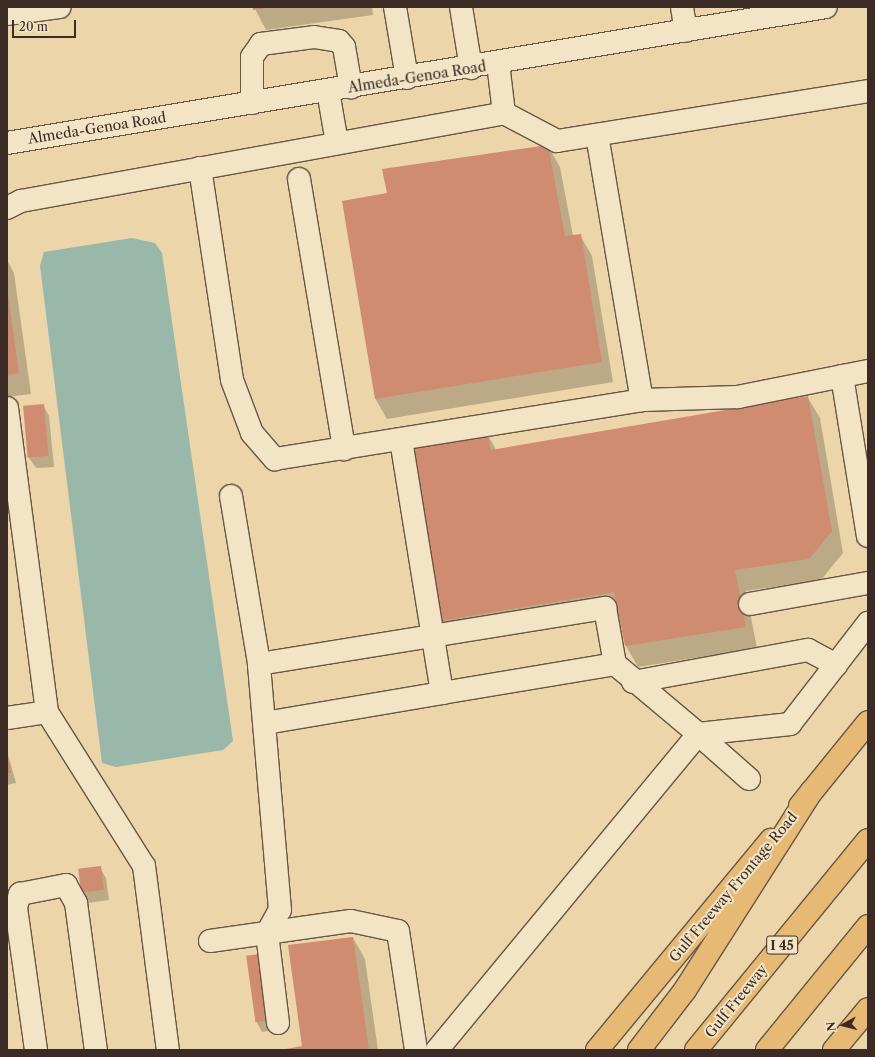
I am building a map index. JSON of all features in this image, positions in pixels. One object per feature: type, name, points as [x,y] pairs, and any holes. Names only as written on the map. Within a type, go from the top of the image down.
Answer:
[{"type":"main road","name":"Gulf Freeway Frontage Road","points":[[597,1050],[868,722]]},
{"type":"main road","points":[[639,1050],[685,990],[812,791]]},
{"type":"main road","name":"Gulf Freeway","points":[[696,1050],[868,840]]},
{"type":"main road","points":[[767,1050],[868,926]]},
{"type":"main road","points":[[834,1050],[868,1009]]},
{"type":"street","points":[[7,14],[60,7]]},
{"type":"street","points":[[395,7],[407,78]]},
{"type":"street","points":[[461,7],[472,68]]},
{"type":"street","points":[[682,7],[686,31]]},
{"type":"street","name":"Almeda-Genoa Road","points":[[7,143],[472,68],[686,31],[786,10],[826,7]]},
{"type":"street","points":[[252,103],[252,57],[261,44],[314,37],[339,41],[344,47],[351,87]]},
{"type":"street","points":[[498,63],[504,113]]},
{"type":"street","points":[[328,91],[337,143]]},
{"type":"street","points":[[7,208],[21,201],[504,113],[557,141],[868,91]]},
{"type":"street","points":[[597,135],[642,400]]},
{"type":"street","points":[[200,168],[232,380],[244,416],[252,433],[275,459],[401,440],[642,400],[738,397],[868,372]]},
{"type":"street","points":[[300,179],[344,449]]},
{"type":"street","points":[[842,376],[868,536]]},
{"type":"street","points":[[7,408],[47,712],[144,866],[168,1050]]},
{"type":"street","points":[[401,440],[442,693]]},
{"type":"street","points":[[231,496],[260,664],[280,910],[267,933],[278,1023]]},
{"type":"street","points":[[750,604],[868,583]]},
{"type":"street","points":[[260,664],[605,608],[615,664],[633,682],[698,734],[750,779]]},
{"type":"street","points":[[437,1050],[698,734],[790,724],[868,623]]},
{"type":"street","points":[[633,682],[808,650],[836,665]]},
{"type":"street","points":[[265,723],[615,664]]},
{"type":"street","points":[[7,718],[47,712]]},
{"type":"street","points":[[36,1050],[16,907],[20,894],[66,885],[76,903],[96,1050]]},
{"type":"street","points":[[210,940],[351,921],[398,931],[416,1050]]},
{"type":"shaded area","points":[[132,238],[155,243],[162,253],[233,741],[223,750],[116,767],[102,763],[40,266],[44,252]]},
{"type":"building","points":[[253,7],[267,7],[267,8],[253,10]]},
{"type":"building","points":[[548,145],[565,236],[581,234],[602,362],[375,399],[342,201],[387,193],[382,169]]},
{"type":"building","points":[[7,288],[19,373],[7,375]]},
{"type":"building","points":[[808,396],[832,531],[809,559],[735,570],[746,627],[625,646],[614,592],[439,621],[411,447],[488,434],[491,450]]},
{"type":"building","points":[[44,404],[49,456],[28,458],[23,406]]},
{"type":"building","points":[[7,754],[11,773],[7,773]]},
{"type":"building","points":[[101,866],[104,890],[81,893],[78,869]]},
{"type":"building","points":[[353,937],[369,1050],[280,1050],[302,1046],[288,945]]},
{"type":"building","points":[[266,953],[275,1019],[256,1022],[246,956]]}]
